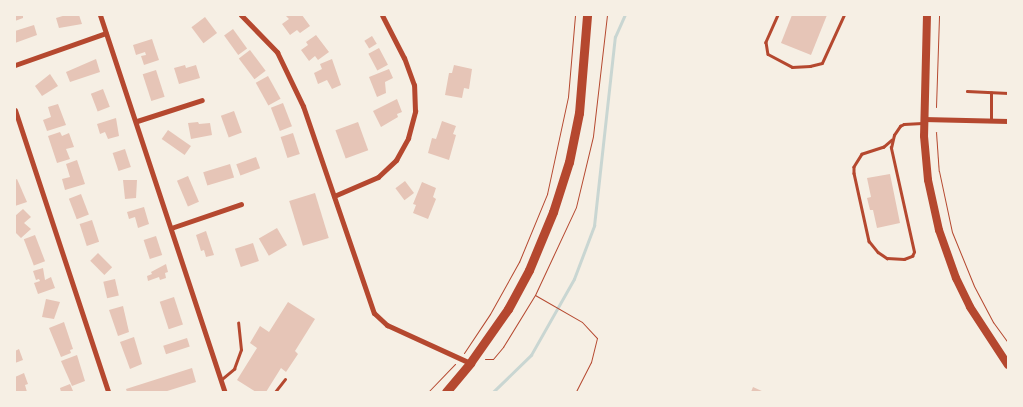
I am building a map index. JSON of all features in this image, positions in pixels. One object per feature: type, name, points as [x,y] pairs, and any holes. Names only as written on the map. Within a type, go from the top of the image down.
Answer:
[{"type":"main road","points":[[446,392],[473,359],[508,309],[529,270],[553,212],[569,162],[578,113],[587,15]]},
{"type":"main road","points":[[927,15],[923,121],[928,180],[939,230],[956,278],[987,335],[1008,364]]},
{"type":"street","points":[[100,15],[225,392]]},
{"type":"street","points":[[241,15],[277,52],[302,106],[374,313],[387,325],[460,359],[473,359]]},
{"type":"street","points":[[334,196],[378,178],[396,160],[408,138],[415,111],[414,85],[404,58],[382,15]]},
{"type":"street","points":[[15,65],[106,34]]},
{"type":"street","points":[[136,121],[202,100]]},
{"type":"street","points":[[15,110],[108,392]]},
{"type":"street","points":[[923,121],[1008,121]]},
{"type":"street","points":[[171,228],[241,204]]},
{"type":"lane","points":[[778,15],[766,42],[768,54],[792,67],[822,63],[844,15]]},
{"type":"lane","points":[[967,91],[1008,93]]},
{"type":"lane","points":[[991,93],[991,121]]},
{"type":"lane","points":[[892,140],[891,148],[914,252],[912,256],[904,259],[887,258],[878,252],[870,241],[854,166],[862,154],[884,147],[904,124],[923,121]]},
{"type":"lane","points":[[221,380],[234,369],[241,350],[238,323]]},
{"type":"lane","points":[[275,392],[285,379]]},
{"type":"path","points":[[428,392],[460,359],[490,314],[519,262],[547,194],[568,97],[575,15]]},
{"type":"path","points":[[473,359],[493,359],[503,346],[535,295],[564,234],[581,191],[593,136],[606,15]]},
{"type":"path","points":[[936,107],[939,15]]},
{"type":"path","points":[[936,132],[939,171],[952,232],[974,286],[1008,343]]},
{"type":"path","points":[[535,295],[568,312],[589,328],[598,342],[576,392]]},
{"type":"building","points":[[15,15],[23,15],[23,18],[15,21]]},
{"type":"building","points":[[66,15],[79,15],[82,24],[59,28],[56,18]]},
{"type":"building","points":[[302,15],[310,26],[300,33],[297,30],[290,35],[282,24],[289,19],[286,16]]},
{"type":"building","points":[[792,15],[827,15],[811,55],[781,43]]},
{"type":"building","points":[[205,17],[217,33],[203,43],[191,27]]},
{"type":"building","points":[[34,25],[37,35],[15,43],[15,31]]},
{"type":"building","points":[[233,29],[247,48],[238,55],[224,35]]},
{"type":"building","points":[[316,35],[329,52],[318,60],[315,56],[309,61],[301,50],[308,45],[306,42]]},
{"type":"building","points":[[372,36],[377,44],[369,48],[364,41]]},
{"type":"building","points":[[152,39],[159,60],[144,65],[141,56],[146,55],[145,52],[136,55],[133,45]]},
{"type":"building","points":[[379,48],[388,65],[377,70],[368,54]]},
{"type":"building","points":[[250,50],[266,71],[254,79],[239,58]]},
{"type":"building","points":[[96,59],[100,72],[70,82],[66,72]]},
{"type":"building","points":[[332,59],[341,85],[332,89],[327,80],[318,84],[314,73],[322,69],[320,64]]},
{"type":"building","points":[[185,65],[186,68],[196,65],[200,78],[179,84],[174,68]]},
{"type":"building","points":[[454,65],[472,69],[469,89],[464,88],[462,98],[445,95],[449,73],[452,73]]},
{"type":"building","points":[[389,69],[393,78],[385,82],[386,93],[377,97],[369,77]]},
{"type":"building","points":[[156,70],[165,97],[151,101],[143,74]]},
{"type":"building","points":[[50,74],[58,86],[42,96],[35,86]]},
{"type":"building","points":[[268,76],[281,99],[268,106],[256,83]]},
{"type":"building","points":[[103,89],[110,107],[98,111],[91,94]]},
{"type":"building","points":[[397,99],[402,112],[397,114],[398,117],[381,127],[373,111]]},
{"type":"building","points":[[283,103],[292,126],[280,131],[271,108]]},
{"type":"building","points":[[58,104],[66,125],[47,131],[43,120],[51,117],[48,107]]},
{"type":"building","points":[[234,111],[242,133],[229,137],[221,116]]},
{"type":"building","points":[[116,118],[119,136],[108,139],[105,132],[100,134],[97,124]]},
{"type":"building","points":[[442,121],[456,126],[453,134],[456,135],[449,160],[428,153],[432,138],[436,139]]},
{"type":"building","points":[[198,122],[199,124],[210,123],[212,135],[191,139],[188,123]]},
{"type":"building","points":[[358,122],[368,150],[346,158],[335,130]]},
{"type":"building","points":[[168,130],[191,146],[185,155],[162,139]]},
{"type":"building","points":[[60,132],[62,136],[69,133],[74,147],[66,149],[70,159],[57,163],[48,136]]},
{"type":"building","points":[[293,133],[300,154],[287,158],[281,137]]},
{"type":"building","points":[[125,149],[131,167],[119,171],[113,153]]},
{"type":"building","points":[[256,157],[260,168],[240,175],[236,164]]},
{"type":"building","points":[[77,160],[85,184],[65,190],[62,179],[70,177],[66,164]]},
{"type":"building","points":[[230,164],[234,177],[207,186],[203,172]]},
{"type":"building","points":[[890,174],[900,223],[877,228],[873,210],[870,210],[867,198],[871,197],[867,178]]},
{"type":"building","points":[[188,176],[199,202],[188,206],[177,181]]},
{"type":"building","points":[[17,179],[27,202],[15,206],[15,180]]},
{"type":"building","points":[[123,180],[137,180],[136,198],[125,199]]},
{"type":"building","points":[[405,181],[414,193],[404,200],[395,188]]},
{"type":"building","points":[[422,182],[436,188],[433,197],[436,199],[428,219],[413,213],[416,205],[413,204]]},
{"type":"building","points":[[315,193],[329,238],[303,246],[289,201]]},
{"type":"building","points":[[81,194],[89,215],[77,219],[69,199]]},
{"type":"building","points":[[144,207],[149,224],[138,228],[135,217],[129,219],[127,212]]},
{"type":"building","points":[[23,209],[31,217],[24,223],[31,229],[21,238],[15,232],[15,216]]},
{"type":"building","points":[[92,220],[99,242],[87,246],[80,224]]},
{"type":"building","points":[[277,228],[287,245],[269,256],[259,238]]},
{"type":"building","points":[[206,231],[214,255],[206,257],[204,250],[201,251],[196,235]]},
{"type":"building","points":[[35,235],[45,261],[34,265],[24,239]]},
{"type":"building","points":[[156,236],[162,255],[150,259],[144,240]]},
{"type":"building","points":[[253,243],[259,261],[241,267],[235,249]]},
{"type":"building","points":[[98,253],[112,267],[104,275],[90,261]]},
{"type":"building","points":[[166,264],[168,272],[165,273],[166,278],[160,280],[159,277],[148,281],[147,276],[152,274],[151,272]]},
{"type":"building","points":[[43,268],[45,280],[51,277],[55,288],[38,294],[34,283],[40,281],[39,279],[36,280],[33,271]]},
{"type":"building","points":[[115,279],[119,296],[107,298],[103,282]]},
{"type":"building","points":[[174,297],[183,325],[169,329],[160,302]]},
{"type":"building","points":[[46,299],[60,302],[54,319],[42,317]]},
{"type":"building","points":[[288,302],[315,319],[295,351],[298,354],[286,372],[281,368],[266,392],[256,392],[237,380],[257,348],[250,343],[260,326],[269,332]]},
{"type":"building","points":[[123,306],[129,332],[118,336],[109,310]]},
{"type":"building","points":[[64,322],[73,349],[70,350],[71,353],[61,357],[49,328]]},
{"type":"building","points":[[134,337],[142,364],[130,369],[120,342]]},
{"type":"building","points":[[187,338],[190,347],[166,354],[163,346]]},
{"type":"building","points":[[19,349],[23,360],[15,363],[15,351]]},
{"type":"building","points":[[77,355],[85,381],[72,386],[61,361]]},
{"type":"building","points":[[192,368],[196,382],[164,392],[127,392],[126,389]]},
{"type":"building","points":[[24,373],[28,384],[25,385],[27,392],[15,392],[15,377]]},
{"type":"building","points":[[70,384],[73,391],[61,392],[60,388]]},
{"type":"building","points":[[753,387],[764,392],[751,392]]},
{"type":"waterway","points":[[493,392],[531,355],[574,279],[594,226],[615,37],[625,15]]}]
